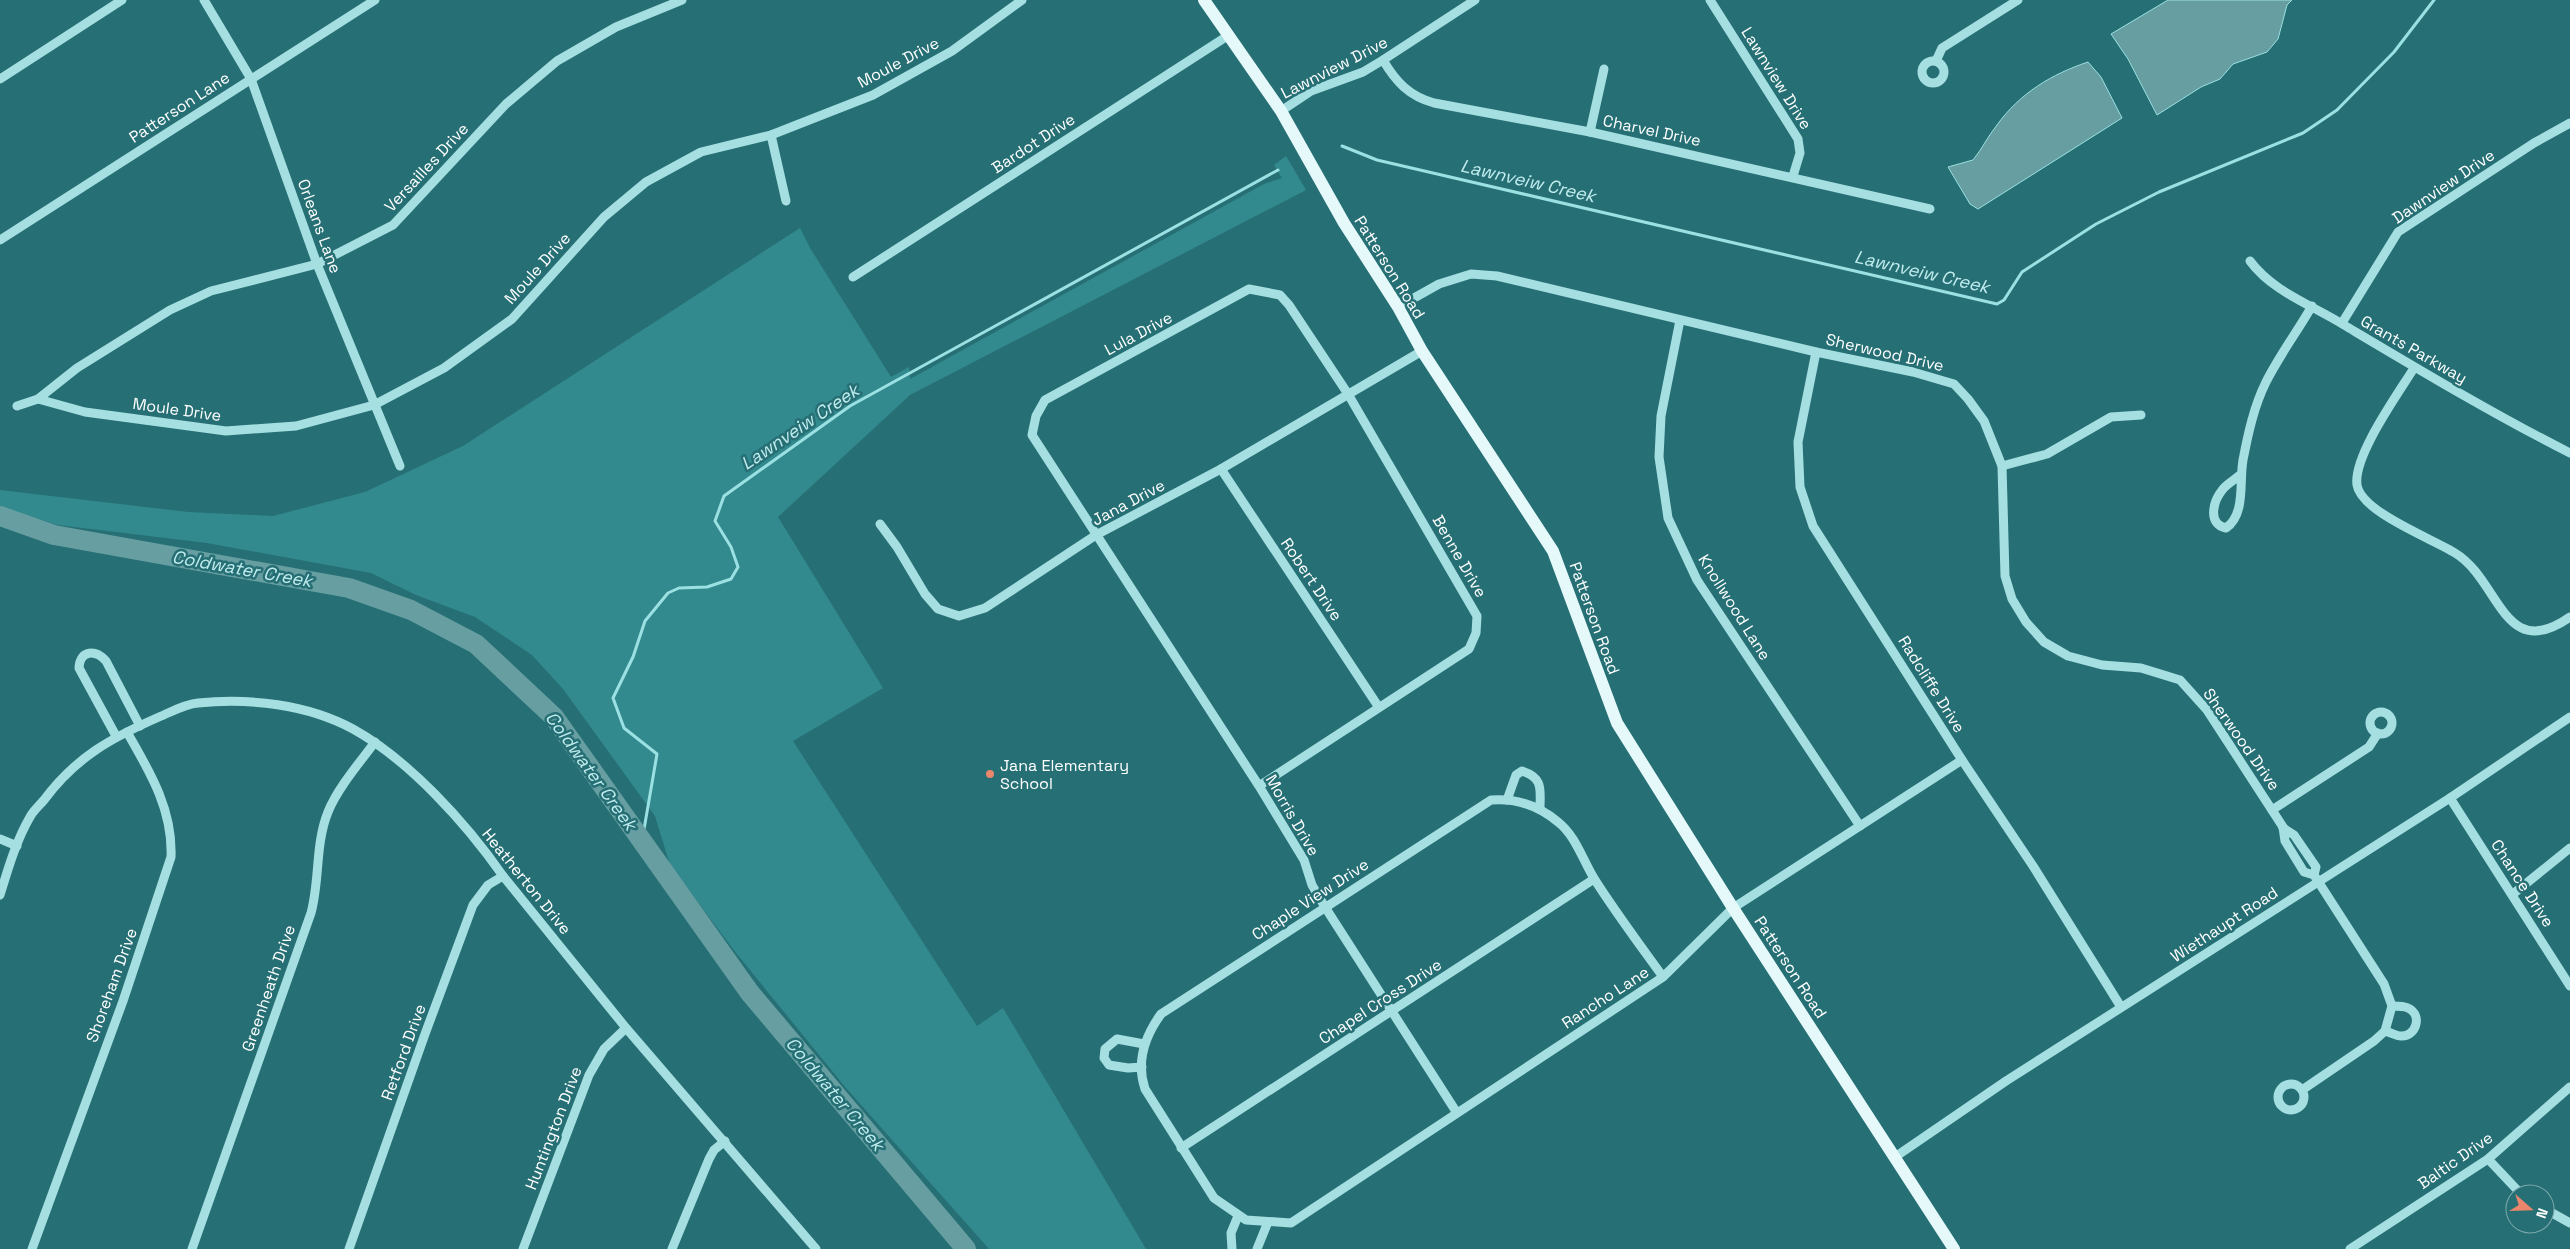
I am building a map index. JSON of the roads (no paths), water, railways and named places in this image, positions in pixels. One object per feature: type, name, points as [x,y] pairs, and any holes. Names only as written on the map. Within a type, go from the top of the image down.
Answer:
[{"type":"main road","name":"Patterson Road","points":[[1204,0],[1281,111],[1344,223],[1398,307],[1422,351],[1553,551],[1617,723],[1733,908],[1954,1249]]},
{"type":"street","points":[[0,79],[122,0]]},
{"type":"street","name":"Orleans Lane","points":[[204,0],[251,80],[317,264],[400,466]]},
{"type":"street","name":"Patterson Lane","points":[[0,240],[375,0]]},
{"type":"street","name":"Versailles Drive","points":[[17,406],[38,399],[77,368],[170,310],[211,290],[317,264],[393,225],[506,104],[557,61],[616,27],[682,0]]},
{"type":"street","name":"Moule Drive","points":[[38,399],[85,412],[226,431],[296,426],[374,405],[444,368],[512,319],[604,217],[646,182],[701,152],[771,135],[873,95],[952,51],[1022,0]]},
{"type":"street","name":"Lawnview Drive","points":[[1281,111],[1311,91],[1363,72],[1384,60],[1475,0]]},
{"type":"street","name":"Lawnview Drive","points":[[1710,0],[1798,139],[1800,153],[1793,176]]},
{"type":"street","points":[[1936,61],[1942,48],[2018,0]]},
{"type":"street","name":"Bardot Drive","points":[[853,277],[1229,35]]},
{"type":"street","name":"Charvel Drive","points":[[1384,60],[1393,77],[1418,98],[1590,132],[1793,176],[1930,209]]},
{"type":"street","points":[[1590,132],[1604,69]]},
{"type":"street","name":"Dawnview Drive","points":[[2342,324],[2398,232],[2534,143],[2570,123]]},
{"type":"street","points":[[771,135],[786,201]]},
{"type":"street","name":"Grants Parkway","points":[[2250,261],[2271,282],[2414,368],[2570,453]]},
{"type":"street","name":"Sherwood Drive","points":[[1398,307],[1439,284],[1471,274],[1497,276],[1816,352],[1913,372],[1954,384],[1984,421],[2002,466],[2005,576],[2012,600],[2026,622],[2044,642],[2068,656],[2102,665],[2141,668],[2180,680],[2207,710],[2283,828],[2294,835],[2316,867],[2316,878],[2384,984],[2392,1006]]},
{"type":"street","name":"Lula Drive","points":[[1096,535],[1032,435],[1036,416],[1045,400],[1249,289],[1280,295],[1348,394]]},
{"type":"street","points":[[2241,474],[2222,490],[2215,505],[2213,516],[2219,527],[2226,528],[2232,524],[2238,513],[2241,474],[2250,428],[2266,382],[2312,306]]},
{"type":"street","name":"Knollwood Lane","points":[[1680,320],[1661,416],[1659,458],[1668,518],[1697,580],[1860,826]]},
{"type":"street","name":"Jana Drive","points":[[880,524],[938,610],[959,616],[985,608],[1096,535],[1221,469],[1422,351]]},
{"type":"street","name":"Radcliffe Drive","points":[[1816,352],[1798,442],[1800,487],[1813,526],[1962,760],[2033,866],[2121,1007]]},
{"type":"street","points":[[2414,368],[2362,456],[2357,477],[2361,495],[2375,509],[2457,554],[2472,566],[2483,578],[2500,609],[2520,629],[2530,632],[2544,631],[2556,627],[2570,617]]},
{"type":"street","name":"Benne Drive","points":[[1259,786],[1378,706],[1468,649],[1476,634],[1477,616],[1348,394]]},
{"type":"street","points":[[2002,466],[2047,454],[2111,416],[2141,415]]},
{"type":"street","name":"Robert Drive","points":[[1221,469],[1378,706]]},
{"type":"street","name":"Morris Drive","points":[[1096,535],[1259,786],[1304,860],[1312,885],[1325,907],[1457,1113]]},
{"type":"street","points":[[116,736],[79,668],[79,661],[84,654],[91,652],[99,653],[106,661],[140,726]]},
{"type":"street","name":"Heatherton Drive","points":[[0,895],[17,846],[30,816],[54,786],[89,754],[116,736],[196,703],[252,702],[306,711],[352,728],[389,751],[427,787],[486,852],[503,876],[626,1028],[816,1249]]},
{"type":"street","name":"Wiethaupt Road","points":[[1895,1157],[2006,1081],[2316,878],[2450,798],[2570,717]]},
{"type":"street","name":"Shoreham Drive","points":[[32,1249],[123,1001],[171,857],[172,838],[166,807],[127,732]]},
{"type":"street","points":[[2272,810],[2369,747],[2378,733]]},
{"type":"street","name":"Greenheath Drive","points":[[192,1249],[311,913],[316,893],[318,856],[328,811],[375,742]]},
{"type":"street","name":"Rancho Lane","points":[[1242,1218],[1291,1223],[1663,977],[1733,908],[1962,760]]},
{"type":"street","points":[[1507,800],[1516,776],[1522,772],[1533,775],[1539,782],[1540,809]]},
{"type":"street","name":"Chance Drive","points":[[2450,798],[2570,986]]},
{"type":"street","name":"Chaple View Drive","points":[[1242,1218],[1214,1198],[1145,1089],[1141,1077],[1144,1044],[1150,1028],[1161,1014],[1491,800],[1507,800],[1540,809],[1560,823],[1570,834],[1594,879],[1663,977]]},
{"type":"street","points":[[0,839],[17,846]]},
{"type":"street","points":[[2513,894],[2570,848]]},
{"type":"street","name":"Retford Drive","points":[[349,1249],[473,905],[488,885],[503,876]]},
{"type":"street","name":"Chapel Cross Drive","points":[[1181,1148],[1594,879]]},
{"type":"street","points":[[2302,1090],[2374,1041],[2385,1030],[2392,1006],[2408,1007],[2415,1014],[2417,1022],[2414,1030],[2408,1035],[2400,1036],[2385,1030]]},
{"type":"street","name":"Huntington Drive","points":[[523,1249],[589,1075],[604,1049],[626,1028]]},
{"type":"street","points":[[1142,1067],[1122,1068],[1109,1065],[1104,1058],[1105,1049],[1117,1039],[1144,1044]]},
{"type":"street","name":"Baltic Drive","points":[[2350,1249],[2488,1159],[2570,1087]]},
{"type":"street","points":[[672,1249],[709,1159],[714,1150],[725,1141]]},
{"type":"street","points":[[2488,1159],[2512,1184]]},
{"type":"street","points":[[2555,1215],[2570,1223]]},
{"type":"street","points":[[1232,1249],[1230,1233],[1242,1218]]},
{"type":"street","points":[[1257,1249],[1268,1222]]},
{"type":"waterway","name":"Lawnveiw Creek","points":[[1342,146],[1377,160],[1997,304],[2004,300],[2022,272],[2096,224],[2159,192],[2303,133],[2337,110],[2394,52],[2434,0]]},
{"type":"waterway","name":"Lawnveiw Creek","points":[[642,841],[657,754],[624,728],[613,698],[633,657],[645,621],[668,593],[679,588],[707,587],[731,579],[738,567],[731,547],[715,521],[724,496],[850,406],[1278,170]]},
{"type":"waterway","name":"Coldwater Creek","points":[[0,516],[54,535],[349,588],[411,610],[476,644],[554,717],[750,993],[966,1249]]},
{"type":"place","name":"Jana Elementary School","points":[[990,774]]}]
